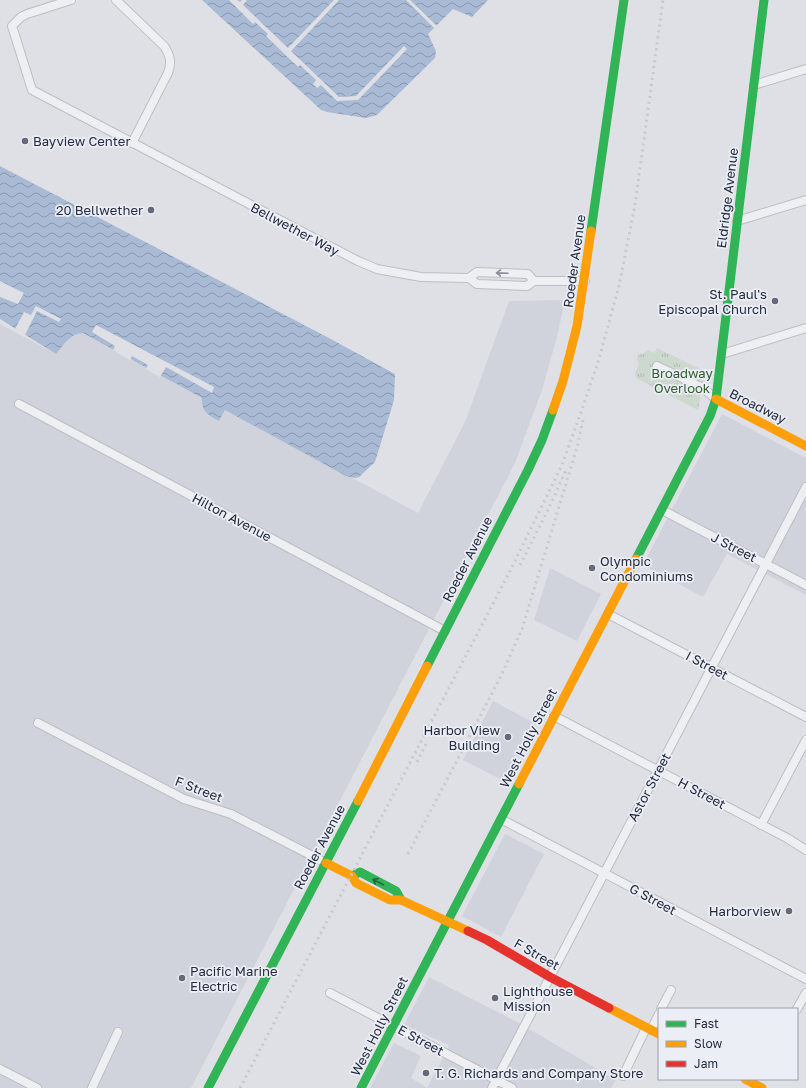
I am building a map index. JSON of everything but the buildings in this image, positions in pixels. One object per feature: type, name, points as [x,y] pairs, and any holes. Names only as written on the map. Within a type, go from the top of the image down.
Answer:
[{"type":"main road","name":"Roeder Avenue","points":[[208,1088],[326,863],[542,440],[563,381],[578,326],[624,0]]},
{"type":"main road","name":"Eldridge Avenue","points":[[716,399],[764,0]]},
{"type":"main road","name":"Broadway","points":[[716,399],[806,446]]},
{"type":"main road","name":"West Holly Street","points":[[361,1088],[708,422],[716,399]]},
{"type":"main road","name":"F Street","points":[[326,863],[352,876],[360,872],[396,891],[401,900],[487,940],[550,977],[652,1031]]},
{"type":"main road","points":[[747,1080],[757,1085]]},
{"type":"street","name":"Bellwether Way","points":[[72,0],[27,14],[21,17],[12,26],[32,90],[377,269],[421,277],[469,278],[477,284],[527,286],[534,281],[585,281]]},
{"type":"street","points":[[116,0],[164,46],[171,61],[168,73],[132,143]]},
{"type":"street","points":[[754,85],[806,69]]},
{"type":"street","points":[[738,221],[806,200]]},
{"type":"street","name":"Bellwether Way","points":[[469,278],[477,272],[528,274],[534,281]]},
{"type":"street","points":[[722,354],[806,328]]},
{"type":"street","name":"Broadway","points":[[657,366],[703,388],[716,399]]},
{"type":"street","name":"Hilton Avenue","points":[[19,404],[445,631]]},
{"type":"street","name":"Astor Street","points":[[492,1088],[806,487]]},
{"type":"street","name":"J Street","points":[[662,510],[806,585]]},
{"type":"street","name":"I Street","points":[[608,614],[806,717]]},
{"type":"street","name":"H Street","points":[[554,716],[761,824],[806,850]]},
{"type":"street","name":"F Street","points":[[38,723],[184,799],[231,814],[326,863]]},
{"type":"street","points":[[761,824],[806,740]]},
{"type":"street","name":"G Street","points":[[501,819],[806,979]]},
{"type":"street","points":[[662,1008],[671,990]]},
{"type":"street","name":"E Street","points":[[330,993],[512,1088]]},
{"type":"street","points":[[798,1008],[806,993]]},
{"type":"street","points":[[623,1076],[652,1031],[658,1016]]},
{"type":"street","points":[[92,1088],[118,1032]]},
{"type":"street","points":[[0,1069],[37,1088]]},
{"type":"shaded area","points":[[565,300],[557,337],[542,390],[515,463],[191,1088],[0,1088],[0,324],[56,354],[67,340],[77,334],[83,333],[203,398],[202,404],[209,416],[219,421],[225,410],[418,513],[465,422],[509,301]]},
{"type":"shaded area","points":[[722,414],[806,458],[806,595],[727,554],[703,597],[643,565]]},
{"type":"shaded area","points":[[550,568],[601,594],[577,641],[534,620]]},
{"type":"shaded area","points":[[493,701],[536,724],[506,782],[463,760]]},
{"type":"shaded area","points":[[505,834],[544,854],[501,937],[462,916]]},
{"type":"shaded area","points":[[429,977],[519,1023],[616,1080],[611,1088],[427,1088],[449,1045],[404,1025]]},
{"type":"shaded area","points":[[394,1043],[421,1056],[411,1078],[427,1088],[370,1088]]},
{"type":"green space","name":"Broadway Overlook","points":[[657,348],[705,371],[698,410],[636,378],[635,373],[639,364],[637,359],[639,354],[643,354],[648,350],[654,353]]},
{"type":"water","points":[[202,0],[488,0],[472,17],[453,9],[428,34],[436,51],[435,58],[377,115],[366,118],[321,110]]},
{"type":"water","points":[[0,166],[395,374],[394,400],[375,462],[359,477],[355,478],[346,476],[225,410],[219,421],[215,419],[204,410],[202,398],[83,333],[71,337],[56,354],[0,319]]},
{"type":"pier","points":[[229,0],[237,0],[240,2],[242,0],[247,0],[243,5],[288,48],[334,0],[339,0],[291,51],[339,97],[356,96],[404,46],[407,49],[358,100],[337,101],[321,85],[317,88],[313,84],[316,80],[300,65],[298,67],[266,36],[268,34],[255,22],[253,24]]},
{"type":"pier","points":[[406,0],[410,0],[438,27],[435,29]]},
{"type":"pier","points":[[0,281],[24,293],[18,304],[0,297]]},
{"type":"pier","points":[[36,306],[61,319],[59,322],[37,311],[24,337],[14,331],[24,312],[31,315]]},
{"type":"pier","points":[[96,325],[214,387],[212,393],[166,367],[160,377],[146,369],[148,365],[132,356],[130,360],[113,350],[115,346],[92,332]]},
{"type":"railway","points":[[240,1088],[510,571],[562,465],[598,362],[619,286],[635,205],[663,0]]},
{"type":"railway","points":[[408,854],[501,676],[522,629],[578,444],[583,420]]},
{"type":"railway","points":[[520,565],[548,510],[567,468]]},
{"type":"railway","points":[[417,762],[427,742]]},
{"type":"traffic: fast","points":[[591,231],[624,0]]},
{"type":"traffic: fast","points":[[636,559],[710,416],[716,399],[764,0]]},
{"type":"traffic: fast","points":[[427,666],[528,470],[542,440],[553,410]]},
{"type":"traffic: fast","points":[[361,1088],[519,784]]},
{"type":"traffic: fast","points":[[208,1088],[358,801]]},
{"type":"traffic: fast","points":[[352,876],[360,872],[396,891],[401,900]]},
{"type":"traffic: slow","points":[[553,410],[563,381],[577,326],[591,231]]},
{"type":"traffic: slow","points":[[716,399],[806,446]]},
{"type":"traffic: slow","points":[[519,784],[636,559]]},
{"type":"traffic: slow","points":[[358,801],[427,666]]},
{"type":"traffic: slow","points":[[326,863],[352,876],[356,883],[390,900],[401,900],[468,931]]},
{"type":"traffic: slow","points":[[609,1008],[658,1033]]},
{"type":"traffic: slow","points":[[747,1080],[762,1088]]},
{"type":"traffic: jam","points":[[468,931],[487,940],[550,977],[609,1008]]},
{"type":"place","name":"Bayview Center","points":[[25,141]]},
{"type":"place","name":"20 Bellwether","points":[[151,210]]},
{"type":"place","name":"St. Paul's Episcopal Church","points":[[775,301]]},
{"type":"place","name":"Olympic Condominiums","points":[[592,568]]},
{"type":"place","name":"Harbor View Building","points":[[508,737]]},
{"type":"place","name":"Harborview","points":[[789,911]]},
{"type":"place","name":"Pacific Marine Electric","points":[[182,978]]},
{"type":"place","name":"Lighthouse Mission","points":[[495,998]]},
{"type":"place","name":"T. G. Richards and Company Store","points":[[426,1073]]}]
